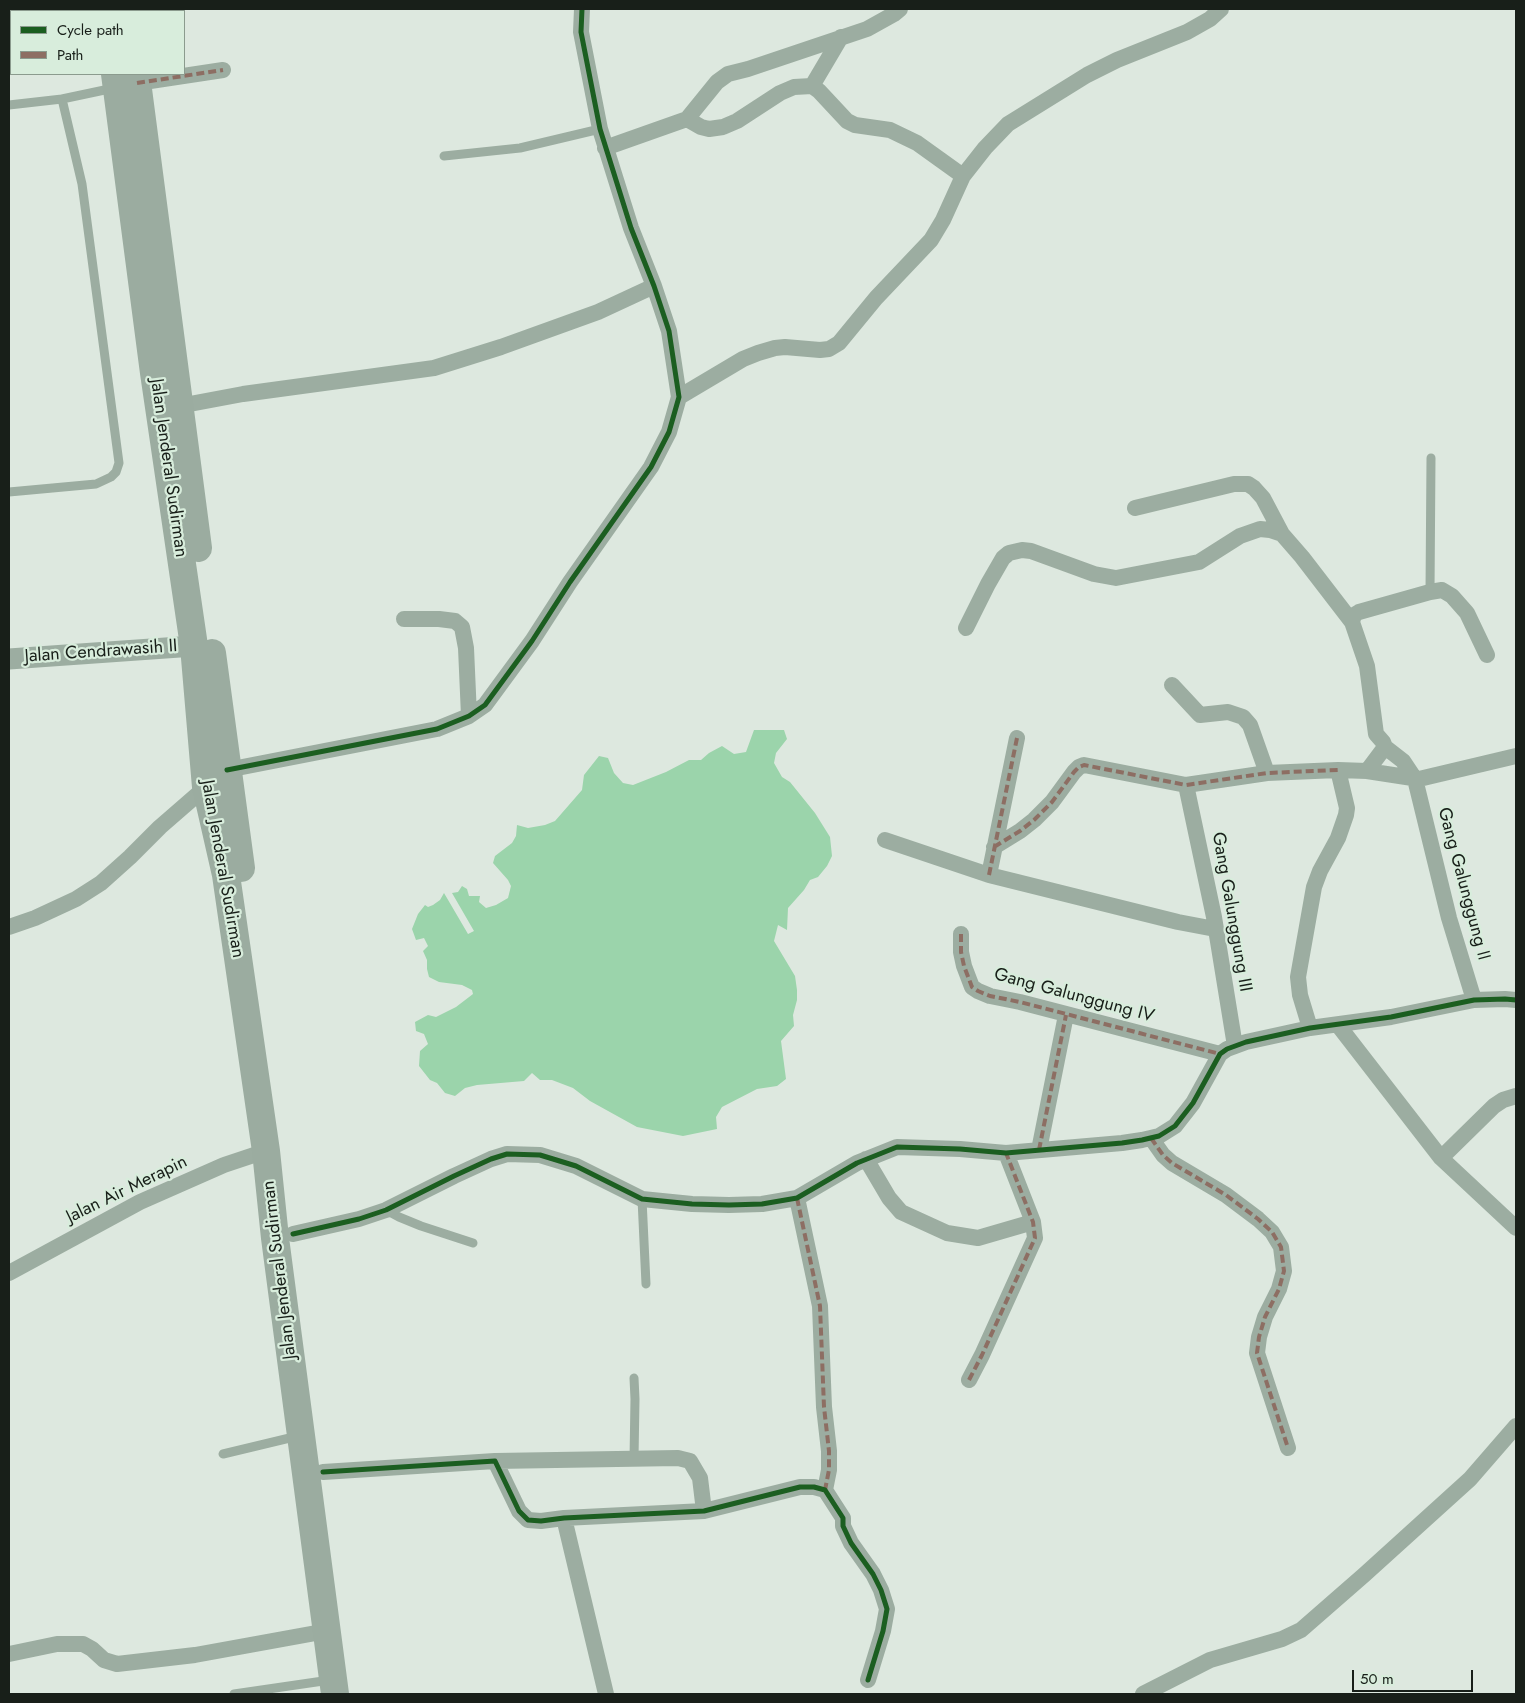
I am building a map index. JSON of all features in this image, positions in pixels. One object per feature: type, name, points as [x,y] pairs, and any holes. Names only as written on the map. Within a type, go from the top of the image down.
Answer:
[{"type":"highway","name":"Jalan Jenderal Sudirman","points":[[126,80],[179,406],[228,770],[234,874],[275,1238],[327,1631],[340,1689]]},
{"type":"highway","name":"Jalan Jenderal Sudirman","points":[[126,80],[159,409],[194,646],[206,787],[234,874],[293,1234],[336,1562],[340,1689]]},
{"type":"street","points":[[9,10],[17,9]]},
{"type":"street","points":[[228,770],[437,729],[469,716],[485,705],[532,641],[570,582],[651,467],[668,432],[679,397],[669,331],[605,148],[581,32],[582,9]]},
{"type":"street","points":[[605,148],[679,124],[687,119],[717,82],[725,76],[867,29],[900,9]]},
{"type":"street","points":[[679,397],[743,359],[767,350],[785,347],[820,350],[829,349],[839,343],[876,298],[931,240],[943,220],[963,176],[1008,124],[1087,75],[1117,60],[1201,25],[1221,9]]},
{"type":"street","points":[[812,86],[842,37]]},
{"type":"street","points":[[185,74],[223,70]]},
{"type":"street","points":[[126,80],[174,75]]},
{"type":"street","points":[[687,119],[701,127],[723,127],[737,121],[780,93],[794,88],[812,86],[820,91],[847,121],[855,125],[890,130],[917,143],[963,176]]},
{"type":"street","points":[[179,406],[243,394],[434,368],[501,347],[598,312],[654,286]]},
{"type":"street","points":[[1135,508],[1234,484],[1248,484],[1254,488],[1263,498],[1282,534],[1352,622],[1367,666],[1376,734],[1385,747],[1403,761],[1415,778]]},
{"type":"street","points":[[966,628],[1003,558],[1009,553],[1030,551],[1094,574],[1116,578],[1199,562],[1240,536],[1260,529],[1282,534]]},
{"type":"street","points":[[1352,622],[1354,615],[1359,612],[1442,590],[1452,596],[1467,613],[1487,655]]},
{"type":"street","points":[[404,619],[439,618],[455,621],[462,628],[466,648],[469,716]]},
{"type":"street","name":"Jalan Cendrawasih II","points":[[9,659],[194,646]]},
{"type":"street","points":[[1172,685],[1200,715],[1228,712],[1243,717],[1250,725],[1267,773]]},
{"type":"street","points":[[989,875],[1017,738]]},
{"type":"street","points":[[1367,771],[1385,747]]},
{"type":"street","points":[[994,847],[1034,820],[1052,802],[1079,767],[1089,765],[1186,785],[1267,773],[1338,770],[1367,771],[1415,778],[1516,756]]},
{"type":"street","points":[[1310,1028],[1300,995],[1298,977],[1314,887],[1320,871],[1338,838],[1346,815],[1347,808],[1338,770]]},
{"type":"street","name":"Gang Galunggung II","points":[[1415,778],[1449,918],[1474,1000]]},
{"type":"street","name":"Gang Galunggung III","points":[[1186,785],[1214,917],[1235,1046]]},
{"type":"street","points":[[9,927],[35,918],[76,899],[101,883],[160,827],[206,787]]},
{"type":"street","points":[[884,840],[989,875],[1215,930]]},
{"type":"street","name":"Gang Galunggung IV","points":[[961,934],[961,952],[964,966],[972,987],[978,992],[1220,1054]]},
{"type":"street","points":[[293,1234],[359,1219],[386,1210],[491,1159],[507,1154],[540,1155],[576,1166],[642,1199],[692,1204],[729,1205],[762,1204],[797,1198],[856,1163],[897,1147],[1006,1153],[1122,1143],[1151,1138],[1159,1136],[1175,1126],[1193,1103],[1220,1054],[1235,1046],[1310,1028],[1391,1017],[1474,1000],[1513,997]]},
{"type":"street","points":[[1039,1150],[1066,1015]]},
{"type":"street","points":[[1338,1025],[1441,1158],[1516,1228]]},
{"type":"street","points":[[1441,1158],[1494,1106],[1503,1100],[1516,1096]]},
{"type":"street","points":[[1151,1138],[1163,1155],[1172,1163],[1226,1195],[1258,1219],[1272,1232],[1281,1247],[1284,1271],[1279,1289],[1265,1317],[1257,1353],[1288,1448]]},
{"type":"street","name":"Jalan Air Merapin","points":[[9,1272],[140,1202],[224,1165],[266,1151]]},
{"type":"street","points":[[969,1380],[1035,1238],[1033,1222],[1006,1153]]},
{"type":"street","points":[[866,1159],[889,1198],[901,1212],[947,1233],[978,1238],[1033,1222]]},
{"type":"street","points":[[797,1198],[820,1306],[824,1407],[829,1451],[829,1470],[825,1490]]},
{"type":"street","points":[[1143,1694],[1210,1660],[1282,1639],[1301,1630],[1470,1479],[1516,1426]]},
{"type":"street","points":[[323,1472],[495,1461],[678,1458],[690,1461],[700,1478],[704,1511]]},
{"type":"street","points":[[495,1461],[519,1511],[528,1520],[541,1521],[564,1518],[704,1511],[800,1486],[825,1490],[843,1518],[843,1526],[851,1543],[873,1574],[887,1609],[883,1631],[868,1680]]},
{"type":"street","points":[[564,1518],[606,1694]]},
{"type":"street","points":[[9,1654],[57,1644],[83,1644],[104,1660],[117,1664],[195,1655],[327,1631]]},
{"type":"lane","points":[[9,105],[62,99],[126,80]]},
{"type":"lane","points":[[9,492],[96,484],[111,477],[116,472],[120,463],[82,184],[62,99]]},
{"type":"lane","points":[[444,156],[520,148],[600,129]]},
{"type":"lane","points":[[1430,592],[1431,458]]},
{"type":"lane","points":[[642,1199],[646,1284]]},
{"type":"lane","points":[[386,1210],[420,1226],[473,1243]]},
{"type":"lane","points":[[634,1378],[634,1459]]},
{"type":"lane","points":[[223,1454],[301,1435]]},
{"type":"lane","points":[[234,1694],[340,1689]]},
{"type":"shaded area","points":[[754,730],[784,730],[787,739],[776,753],[774,763],[782,777],[790,782],[815,813],[830,837],[832,856],[818,877],[810,880],[788,908],[787,930],[778,925],[774,941],[795,976],[797,990],[797,1000],[793,1015],[794,1026],[781,1041],[786,1079],[777,1086],[757,1089],[722,1107],[716,1117],[717,1129],[683,1136],[637,1127],[590,1101],[573,1088],[552,1080],[540,1080],[532,1073],[524,1081],[477,1085],[465,1088],[455,1096],[445,1093],[437,1083],[430,1080],[419,1066],[420,1051],[428,1044],[424,1034],[416,1031],[415,1022],[428,1015],[436,1017],[456,1007],[473,994],[472,990],[462,985],[439,982],[429,977],[427,960],[423,951],[428,946],[424,938],[416,940],[412,929],[418,914],[425,905],[428,907],[433,905],[440,900],[444,893],[468,934],[474,931],[452,893],[458,892],[462,886],[467,889],[469,896],[480,896],[479,902],[486,908],[508,898],[511,886],[493,863],[495,856],[512,843],[516,836],[517,825],[528,828],[555,821],[582,790],[584,775],[599,756],[608,758],[614,773],[623,783],[633,785],[666,772],[689,760],[701,760],[722,746],[734,754],[746,752]]},
{"type":"marked path","points":[[137,83],[223,70]]},
{"type":"marked path","points":[[989,875],[1017,738]]},
{"type":"marked path","points":[[994,847],[1034,820],[1052,802],[1074,772],[1084,765],[1186,785],[1267,773],[1338,770]]},
{"type":"marked path","points":[[961,934],[961,952],[964,966],[972,987],[978,991],[990,996],[1020,1002],[1220,1054]]},
{"type":"marked path","points":[[1039,1150],[1066,1015]]},
{"type":"marked path","points":[[1151,1138],[1163,1155],[1172,1163],[1226,1195],[1258,1219],[1272,1232],[1281,1247],[1284,1271],[1279,1289],[1265,1317],[1259,1337],[1257,1353],[1288,1448]]},
{"type":"marked path","points":[[969,1380],[1035,1238],[1033,1222],[1006,1153]]},
{"type":"marked path","points":[[797,1198],[820,1306],[824,1407],[829,1451],[829,1470],[825,1490]]},
{"type":"cycle path","points":[[227,770],[437,729],[469,716],[485,705],[532,641],[570,582],[651,467],[669,432],[679,397],[669,331],[654,286],[631,228],[600,129],[581,32],[582,9]]},
{"type":"cycle path","points":[[293,1234],[359,1219],[386,1210],[454,1176],[491,1159],[507,1154],[540,1155],[576,1166],[642,1199],[692,1204],[729,1205],[762,1204],[797,1198],[857,1163],[897,1147],[1006,1153],[1142,1140],[1159,1136],[1175,1126],[1193,1103],[1220,1054],[1227,1049],[1246,1042],[1310,1028],[1391,1017],[1474,1000],[1516,1000]]},
{"type":"cycle path","points":[[323,1472],[495,1461],[519,1511],[528,1520],[541,1521],[564,1518],[704,1511],[800,1487],[814,1487],[825,1490],[843,1518],[843,1526],[851,1543],[873,1574],[887,1609],[883,1631],[868,1680]]}]
